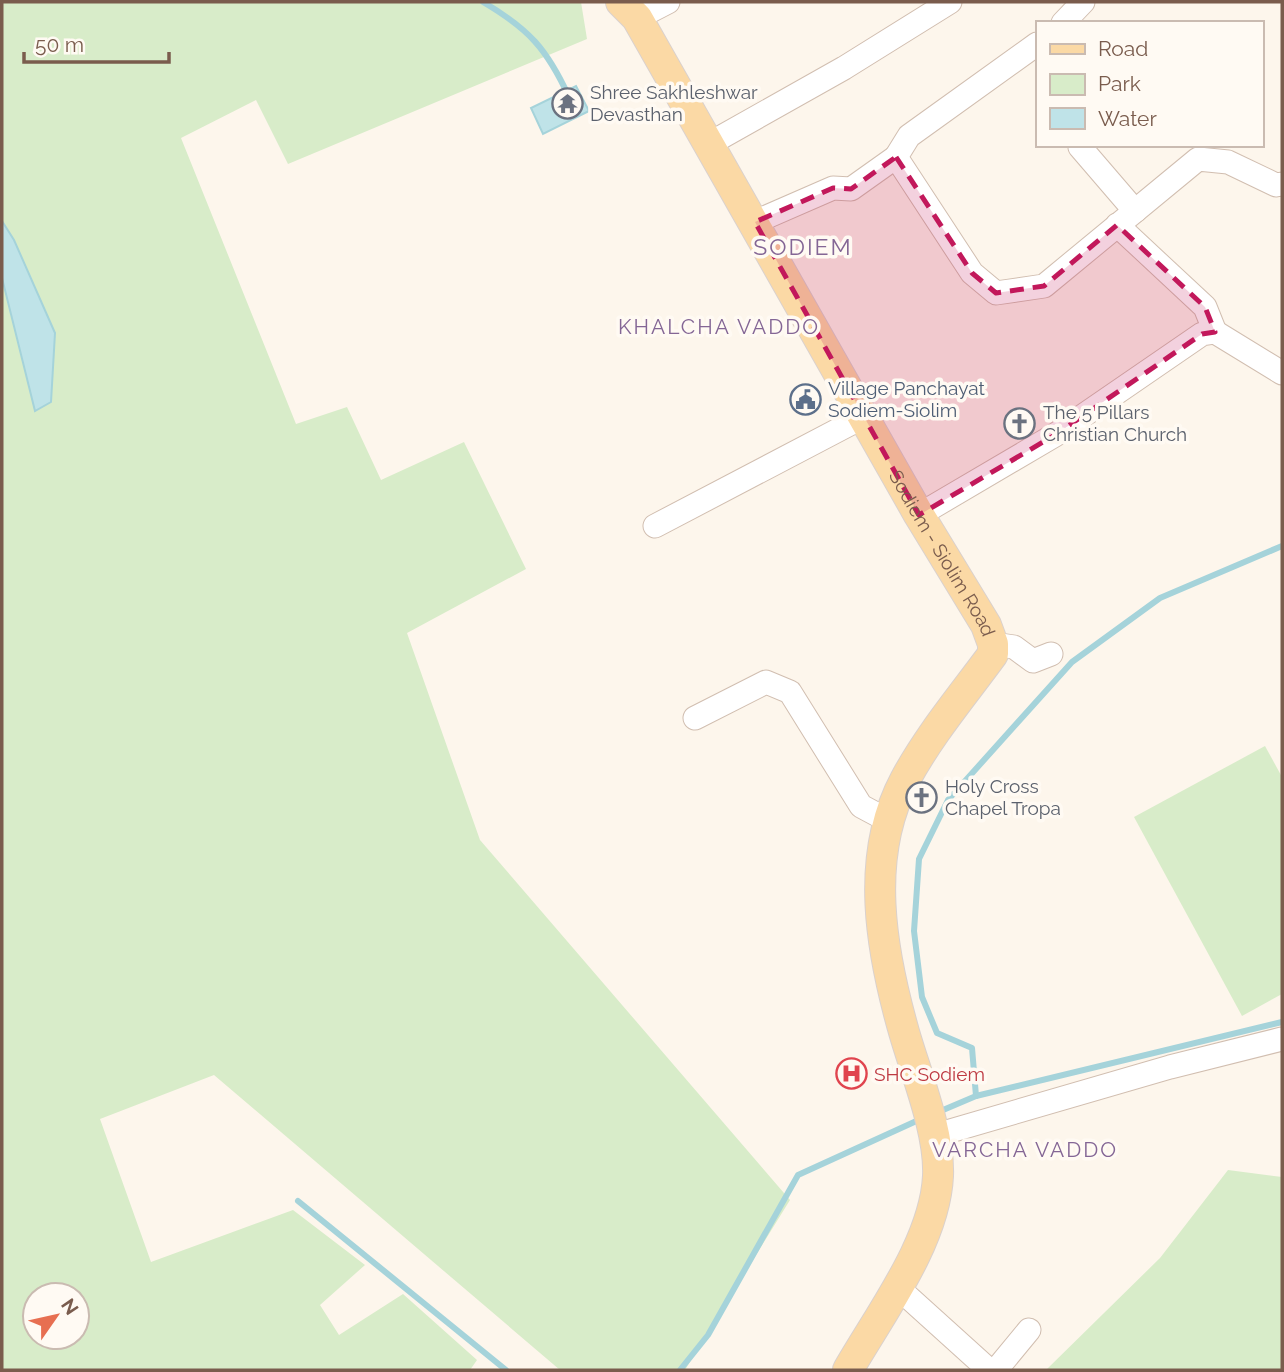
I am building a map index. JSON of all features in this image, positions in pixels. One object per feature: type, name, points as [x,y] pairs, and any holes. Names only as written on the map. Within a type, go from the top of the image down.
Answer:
[{"type":"main road","name":"Sodiem - Siolim Road","points":[[629,10],[755,222],[919,515],[986,625],[993,644],[993,654],[927,743],[904,781],[889,821],[880,865],[880,910],[897,1005],[930,1123],[938,1176],[927,1233],[848,1370]]},
{"type":"street","points":[[629,10],[668,2]]},
{"type":"street","points":[[709,144],[844,68],[950,2]]},
{"type":"street","points":[[1065,21],[1083,2]]},
{"type":"street","points":[[755,222],[833,188],[851,189],[897,157],[909,136],[1036,45]]},
{"type":"street","points":[[1080,147],[1126,218],[1205,307],[1215,332],[1282,373]]},
{"type":"street","points":[[897,157],[972,273],[996,293],[1044,286],[1198,159],[1228,162],[1276,185],[1282,184]]},
{"type":"street","points":[[919,515],[1055,435],[1202,334],[1215,332]]},
{"type":"street","points":[[655,526],[863,417]]},
{"type":"street","points":[[993,644],[1014,647],[1033,661],[1051,654]]},
{"type":"street","points":[[695,718],[766,682],[790,692],[861,806],[889,821]]},
{"type":"street","points":[[930,1123],[1282,1039]]},
{"type":"street","points":[[896,1286],[989,1370]]},
{"type":"street","points":[[996,1370],[1029,1330]]},
{"type":"highlighted area","points":[[896,157],[972,273],[996,293],[1044,286],[1117,225],[1205,307],[1215,332],[1202,334],[1055,435],[919,515],[755,222],[833,188],[851,189]]},
{"type":"green space","points":[[2,2],[581,2],[587,39],[288,164],[256,100],[181,138],[296,424],[347,407],[381,480],[464,442],[526,569],[407,633],[480,840],[790,1200],[685,1370],[560,1370],[214,1075],[100,1119],[151,1262],[293,1210],[365,1265],[320,1305],[339,1335],[403,1294],[477,1360],[470,1370],[2,1370],[2,278],[35,410],[55,333],[14,240],[2,221]]},
{"type":"green space","points":[[1265,746],[1282,777],[1282,994],[1242,1016],[1134,817]]},
{"type":"green space","points":[[1228,1170],[1282,1177],[1282,1370],[1046,1370],[1160,1258]]},
{"type":"water","points":[[576,86],[589,111],[543,134],[531,108]]},
{"type":"water","points":[[2,221],[14,240],[55,333],[51,402],[35,411],[2,278]]},
{"type":"waterway","points":[[483,2],[513,21],[535,42],[553,66],[569,97]]},
{"type":"waterway","points":[[976,1096],[972,1048],[937,1033],[922,997],[914,931],[919,859],[948,800],[1072,662],[1160,598],[1282,546]]},
{"type":"waterway","points":[[936,1113],[976,1096],[1282,1022]]},
{"type":"waterway","points":[[680,1370],[708,1335],[798,1175],[923,1118]]},
{"type":"waterway","points":[[298,1201],[506,1370]]},
{"type":"place","name":"Shree Sakhleshwar Devasthan","points":[[567,103]]},
{"type":"place","name":"Village Panchayat Sodiem-Siolim","points":[[805,399]]},
{"type":"place","name":"The 5 Pillars Christian Church","points":[[1020,423]]},
{"type":"place","name":"Holy Cross Chapel Tropa","points":[[922,797]]},
{"type":"place","name":"SHC Sodiem","points":[[851,1074]]},
{"type":"district","name":"SODIEM","points":[[803,247]]},
{"type":"district","name":"KHALCHA VADDO","points":[[719,327]]},
{"type":"district","name":"VARCHA VADDO","points":[[1025,1150]]}]
